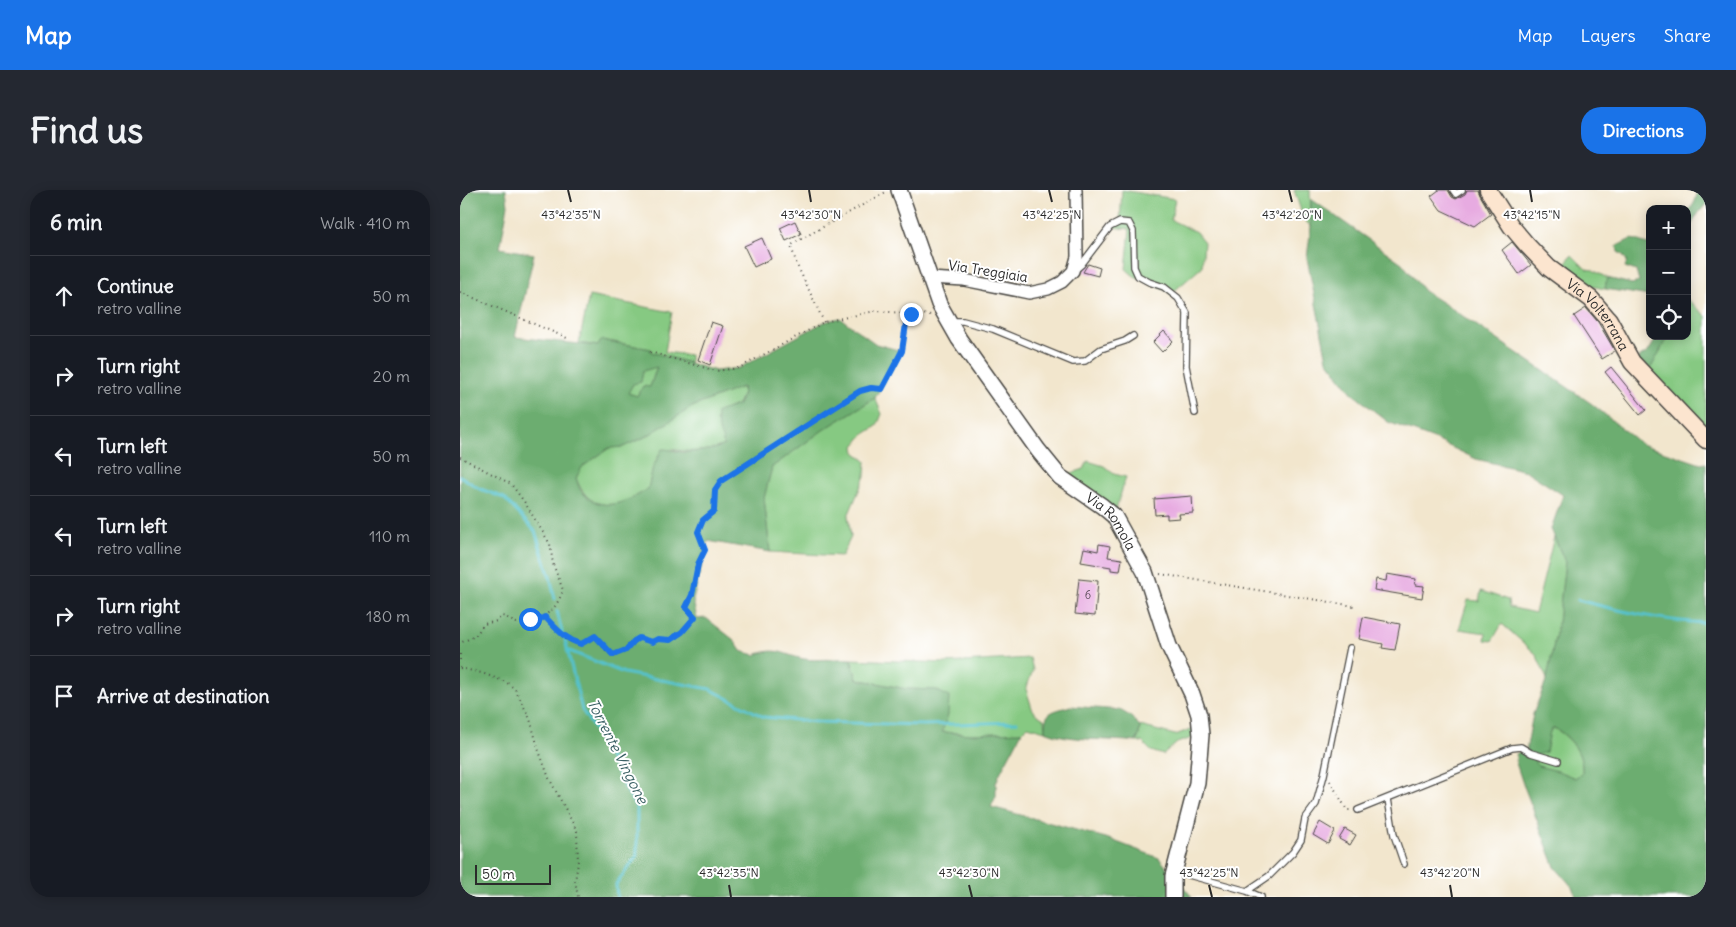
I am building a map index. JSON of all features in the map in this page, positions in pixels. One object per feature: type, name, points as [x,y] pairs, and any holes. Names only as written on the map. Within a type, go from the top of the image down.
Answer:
[{"type":"main road","name":"Via Volterrana","points":[[1488,190],[1511,226],[1527,245],[1549,268],[1591,299],[1609,320],[1632,362],[1706,440]]},
{"type":"street","name":"Via Romola","points":[[899,190],[939,304],[965,347],[1038,450],[1060,477],[1114,516],[1145,572],[1169,646],[1192,694],[1199,715],[1201,735],[1197,783],[1174,871],[1173,897]]},
{"type":"street","points":[[1073,271],[1077,257],[1076,190]]},
{"type":"street","name":"Via Treggiaia","points":[[929,278],[964,280],[1029,293],[1048,289],[1062,282],[1073,271]]},
{"type":"lane","points":[[1453,190],[1456,194],[1462,190]]},
{"type":"lane","points":[[1073,271],[1081,265],[1110,227],[1120,222],[1130,223],[1133,231],[1134,267],[1138,276],[1164,287],[1178,298],[1187,313],[1186,366],[1195,413]]},
{"type":"lane","points":[[946,317],[993,330],[1073,362],[1086,361],[1101,350],[1133,336]]},
{"type":"lane","points":[[1247,891],[1269,876],[1301,840],[1305,819],[1316,804],[1324,775],[1350,648]]},
{"type":"lane","points":[[1358,810],[1512,748],[1521,747],[1530,753],[1558,761]]},
{"type":"lane","points":[[1388,799],[1394,835],[1404,864]]},
{"type":"lane","points":[[1174,871],[1247,891],[1261,897]]},
{"type":"path","points":[[824,322],[797,265],[792,246],[794,242],[890,191]]},
{"type":"path","points":[[460,292],[567,338]]},
{"type":"path","points":[[650,352],[716,371],[728,370],[739,368],[824,322],[875,311],[946,317]]},
{"type":"path","points":[[545,617],[567,640],[581,644],[595,636],[613,655],[626,650],[639,638],[652,642],[658,639],[670,640],[682,632],[695,617],[686,607],[692,595],[698,564],[705,550],[698,532],[703,520],[714,511],[715,490],[721,481],[860,391],[871,388],[882,389],[902,351],[906,324],[911,314]]},
{"type":"path","points":[[460,457],[511,484],[526,503],[550,544],[553,564],[563,590],[559,602],[545,617],[536,621],[527,619],[513,623],[506,616],[501,616],[497,621],[484,624],[475,636],[460,643]]},
{"type":"path","points":[[1145,572],[1354,606]]},
{"type":"path","points":[[460,654],[460,662]]},
{"type":"path","points":[[460,668],[482,673],[506,682],[515,689],[530,719],[539,751],[550,778],[577,831],[578,863],[575,881],[578,897]]},
{"type":"path","points":[[460,672],[469,670]]},
{"type":"path","points":[[1324,775],[1333,784],[1347,810],[1358,810]]},
{"type":"green space","points":[[460,190],[506,190],[508,205],[500,248],[534,254],[515,337],[598,346],[601,340],[651,349],[651,352],[716,371],[739,368],[824,322],[840,318],[876,344],[902,351],[875,398],[823,430],[772,467],[764,498],[770,552],[708,541],[693,600],[697,619],[706,618],[734,640],[741,651],[755,655],[775,651],[809,660],[851,659],[857,679],[906,689],[936,690],[949,697],[948,715],[942,732],[971,734],[1022,732],[999,775],[996,783],[996,796],[991,807],[1106,838],[1159,858],[1192,897],[460,897]],"holes":[[[657,367],[650,387],[643,386],[637,396],[628,393],[633,384],[641,382],[643,371]],[[742,387],[743,393],[738,405],[717,412],[718,425],[724,445],[709,450],[693,452],[662,449],[653,467],[648,489],[624,502],[615,504],[598,503],[590,499],[581,490],[576,478],[582,467],[609,448],[623,447],[647,436],[692,407]]]},
{"type":"green space","points":[[1122,190],[1175,199],[1171,220],[1196,232],[1204,242],[1202,267],[1172,293],[1134,276],[1126,269],[1130,229],[1110,227],[1120,222]]},
{"type":"green space","points":[[1294,190],[1310,190],[1311,226],[1304,220]]},
{"type":"green space","points":[[1697,190],[1706,190],[1706,204],[1691,225],[1691,208]]},
{"type":"green space","points":[[1311,199],[1402,263],[1424,291],[1592,404],[1641,444],[1701,464],[1706,463],[1706,897],[1576,897],[1574,889],[1555,867],[1522,781],[1516,763],[1516,754],[1526,751],[1533,714],[1547,679],[1558,623],[1565,562],[1551,529],[1563,495],[1526,471],[1476,459],[1434,439],[1388,422],[1353,394],[1327,360],[1307,258],[1311,226]],"holes":[[[1554,728],[1560,731],[1575,746],[1581,759],[1582,773],[1575,778],[1538,766],[1535,763],[1535,755],[1546,752],[1550,731]]]},
{"type":"green space","points":[[1631,239],[1646,243],[1646,295],[1605,289],[1607,278],[1632,284],[1639,281],[1636,271],[1625,267],[1627,261],[1618,252],[1617,246]]},
{"type":"green space","points":[[1572,255],[1586,269],[1593,270],[1607,278],[1605,289],[1581,284],[1560,269]]},
{"type":"green space","points":[[589,296],[672,312],[665,352],[690,355],[690,363],[650,352],[651,349],[602,340],[598,346],[579,343]]},
{"type":"green space","points":[[1691,303],[1706,316],[1706,440],[1646,377],[1666,340],[1691,340]]},
{"type":"green space","points":[[1656,340],[1666,340],[1646,377],[1632,362],[1648,352]]},
{"type":"green space","points":[[657,366],[650,387],[640,390],[637,396],[628,393],[633,384],[642,377],[643,371]]},
{"type":"green space","points":[[741,387],[743,393],[738,405],[728,408],[716,421],[724,445],[698,451],[672,449],[653,467],[648,489],[627,500],[617,503],[598,503],[589,498],[582,490],[576,478],[582,467],[609,448],[623,447],[647,436],[692,407]]},
{"type":"green space","points":[[875,398],[882,414],[877,426],[863,435],[854,446],[855,452],[866,461],[865,476],[848,516],[851,537],[842,556],[770,552],[764,498],[772,467],[823,430]]},
{"type":"green space","points":[[1088,461],[1104,466],[1114,474],[1126,477],[1114,516],[1060,477],[1084,469]]},
{"type":"green space","points":[[1554,537],[1565,562],[1558,623],[1547,679],[1536,654],[1502,624],[1492,641],[1485,640],[1486,633],[1459,629],[1468,600],[1479,601],[1481,591],[1508,600],[1509,607],[1535,613]]},
{"type":"green space","points":[[1030,658],[1033,670],[1026,689],[1032,708],[1036,714],[1044,719],[1045,731],[1028,726],[1022,732],[971,734],[941,732],[948,715],[936,690],[906,689],[857,679],[851,659],[945,663]]},
{"type":"green space","points":[[1070,706],[1120,710],[1130,716],[1140,726],[1136,742],[1066,737],[1045,731],[1048,715]]},
{"type":"green space","points":[[1140,726],[1175,735],[1200,726],[1201,735],[1177,743],[1163,755],[1151,751],[1142,742],[1136,742]]},
{"type":"green space","points":[[1553,728],[1575,746],[1581,759],[1582,773],[1575,778],[1538,766],[1535,763],[1535,755],[1537,753],[1546,752],[1550,731]]},
{"type":"building","points":[[1439,190],[1448,190],[1452,197],[1456,199],[1465,194],[1467,190],[1478,190],[1491,214],[1475,226],[1441,210],[1431,196]]},
{"type":"building","points":[[795,221],[801,234],[786,241],[780,228]]},
{"type":"building","points":[[762,238],[771,259],[754,267],[744,246]]},
{"type":"building","points":[[1512,242],[1531,265],[1519,274],[1502,250]]},
{"type":"building","points":[[1088,264],[1100,268],[1098,276],[1083,272]]},
{"type":"building","points":[[1586,308],[1598,322],[1615,351],[1602,359],[1574,316]]},
{"type":"building","points":[[711,322],[723,326],[710,365],[698,360]]},
{"type":"building","points":[[1164,331],[1173,341],[1162,352],[1153,342]]},
{"type":"building","points":[[1611,367],[1646,410],[1640,415],[1605,372]]},
{"type":"building","points":[[1192,496],[1193,513],[1179,514],[1180,518],[1167,519],[1167,514],[1155,515],[1154,499]]},
{"type":"building","points":[[1099,544],[1110,546],[1108,557],[1122,559],[1120,571],[1111,570],[1111,567],[1081,562],[1084,548],[1098,551]]},
{"type":"building","points":[[1387,574],[1416,579],[1415,585],[1424,586],[1422,598],[1374,590],[1376,579],[1386,581]]},
{"type":"building","points":[[1079,579],[1098,581],[1095,616],[1075,614]]},
{"type":"building","points":[[1363,617],[1400,624],[1395,650],[1382,648],[1383,644],[1359,639]]},
{"type":"building","points":[[1320,822],[1335,831],[1328,844],[1313,835]]},
{"type":"building","points":[[1345,829],[1356,835],[1350,845],[1339,839]]},
{"type":"waterway","name":"Torrente Vingone","points":[[460,476],[478,488],[504,498],[535,531],[555,599]]},
{"type":"waterway","points":[[1578,600],[1641,615],[1706,623]]},
{"type":"waterway","name":"Torrente Vingone","points":[[557,611],[562,632]]},
{"type":"waterway","name":"Torrente Vingone","points":[[565,640],[582,710],[596,732],[637,809],[637,856],[616,884],[617,897]]},
{"type":"waterway","points":[[567,650],[624,673],[710,689],[764,717],[817,722],[924,725],[1017,722]]},
{"type":"route","points":[[530,619],[533,622],[545,617],[567,640],[573,642],[581,644],[595,636],[607,651],[613,655],[626,650],[639,638],[652,642],[664,638],[670,640],[682,632],[695,617],[686,607],[692,595],[698,564],[705,550],[698,532],[703,520],[714,511],[715,490],[721,481],[860,391],[871,388],[882,389],[902,351],[906,324],[911,314]]}]
